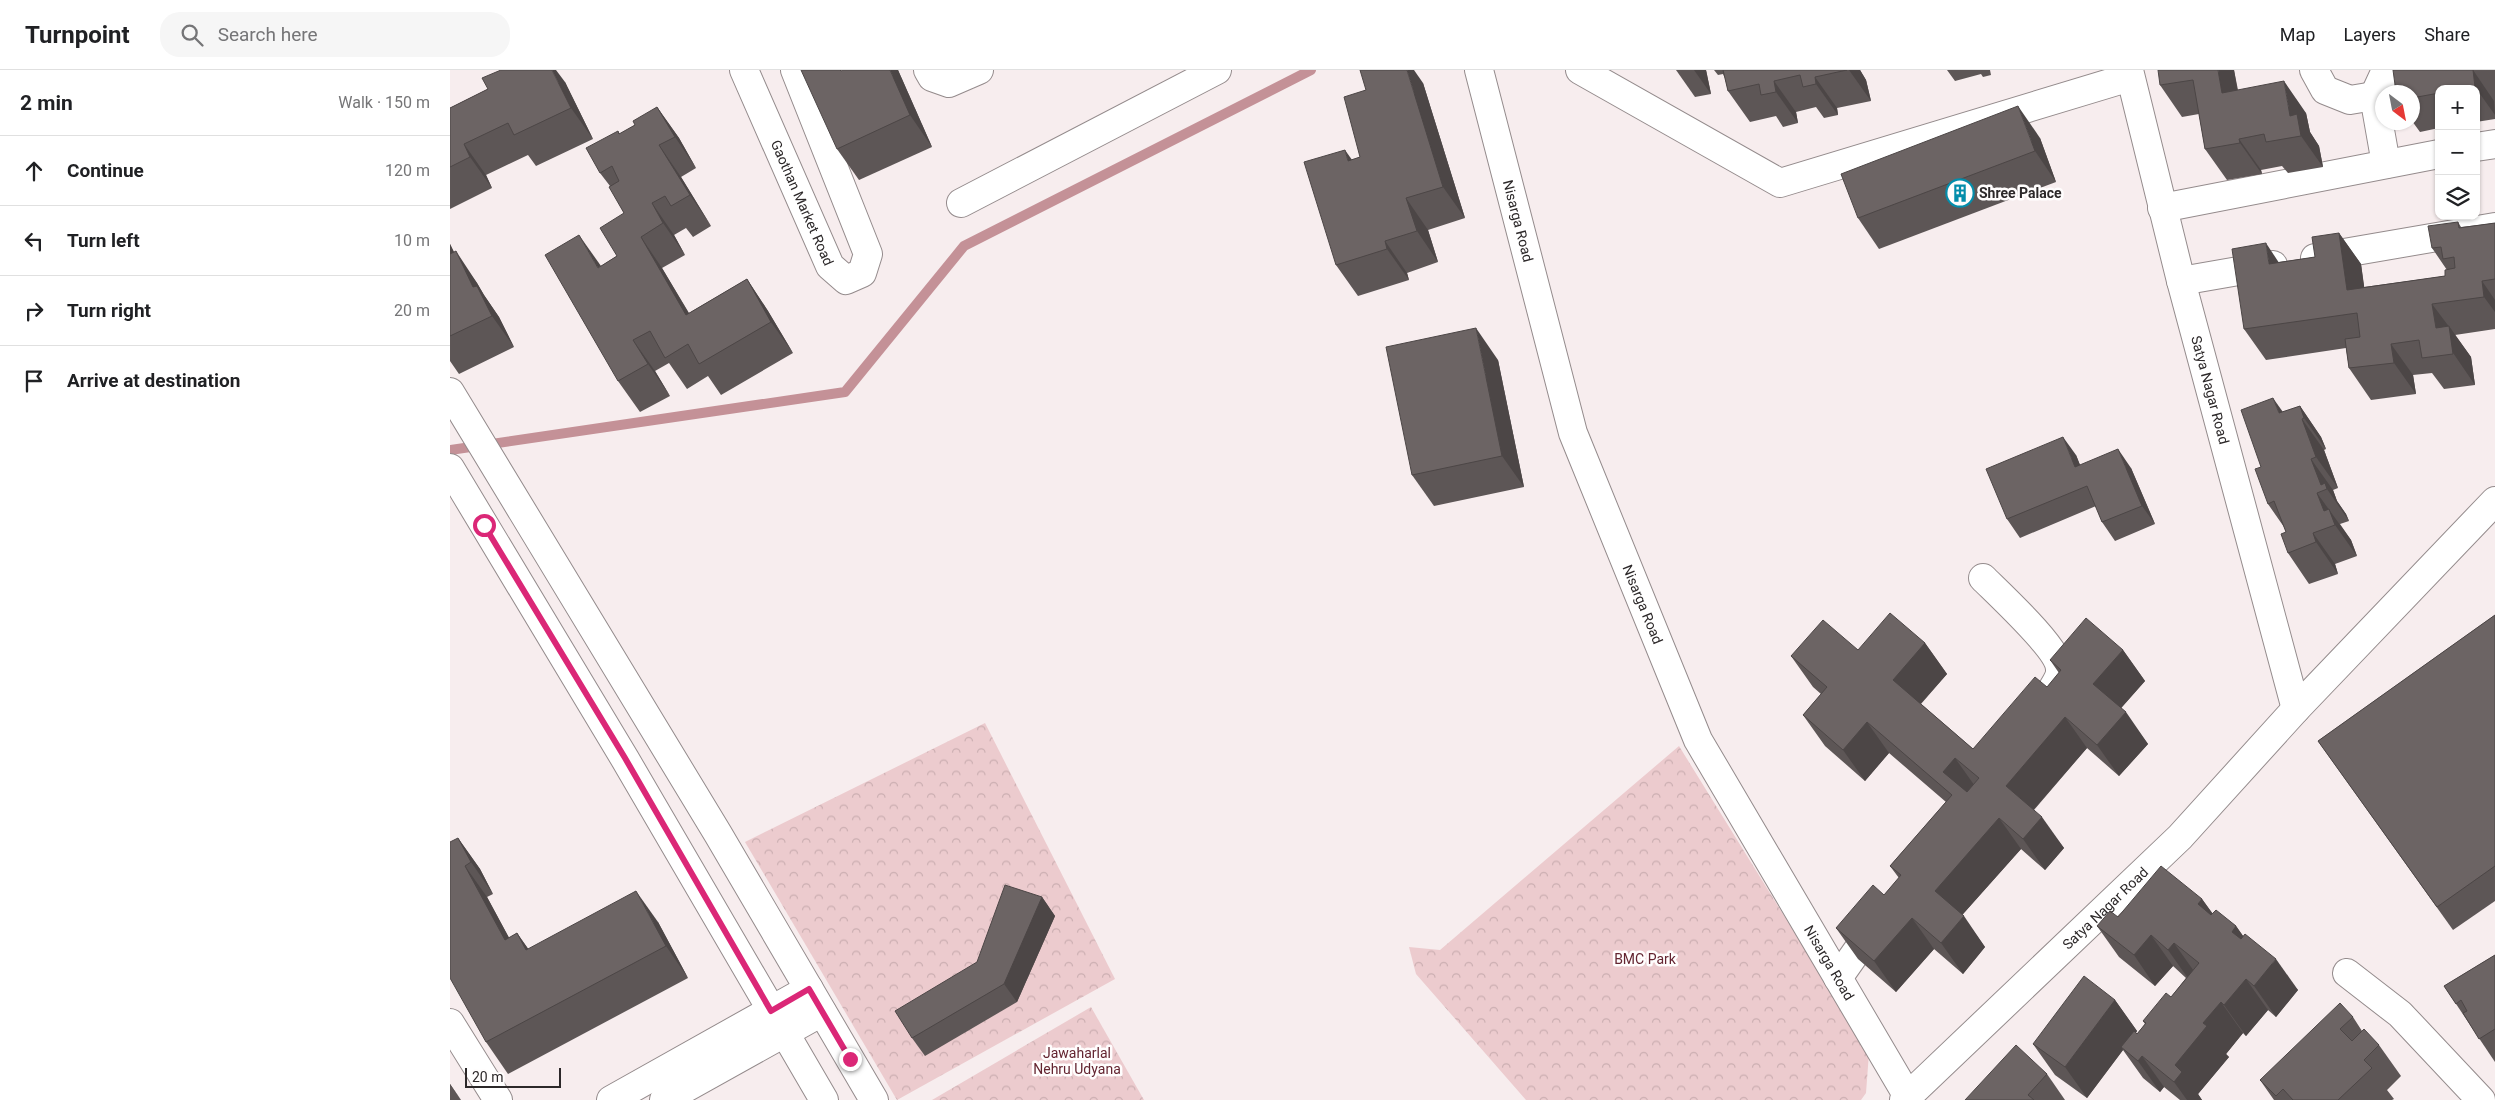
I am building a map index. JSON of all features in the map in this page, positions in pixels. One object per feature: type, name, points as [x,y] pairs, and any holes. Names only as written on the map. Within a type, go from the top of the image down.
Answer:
[{"type":"street","name":"Gaothan Market Road","points":[[744,70],[830,266],[846,280],[862,272],[868,254],[795,70]]},
{"type":"street","points":[[928,70],[932,77],[949,83],[980,70]]},
{"type":"street","points":[[961,203],[1217,70]]},
{"type":"street","name":"Nisarga Road","points":[[1479,70],[1573,433],[1698,740],[1907,1099]]},
{"type":"street","points":[[1580,70],[1780,183],[2129,74]]},
{"type":"street","points":[[2314,70],[2325,90],[2350,100],[2374,96]]},
{"type":"street","points":[[2386,70],[2374,96],[2386,164]]},
{"type":"street","name":"Satya Nagar Road","points":[[2129,74],[2181,281],[2296,709]]},
{"type":"street","points":[[2480,146],[2495,144]]},
{"type":"street","points":[[2162,208],[2435,155]]},
{"type":"street","points":[[2181,281],[2495,226]]},
{"type":"street","points":[[457,403],[874,1100]]},
{"type":"street","points":[[450,468],[625,758],[824,1100]]},
{"type":"street","name":"Satya Nagar Road","points":[[1907,1099],[2180,837],[2296,709],[2495,501]]},
{"type":"street","points":[[1983,578],[2047,645],[2059,662],[2061,672],[2054,686],[2036,709]]},
{"type":"street","points":[[1838,978],[1889,904]]},
{"type":"street","points":[[2347,973],[2400,1014],[2482,1100]]},
{"type":"street","points":[[610,1100],[771,1011],[815,1001]]},
{"type":"street","points":[[664,1100],[785,1034],[815,1001]]},
{"type":"street","points":[[455,1041],[498,1100]]},
{"type":"green space","points":[[985,723],[1115,979],[897,1100],[745,842]]},
{"type":"green space","name":"BMC Park","points":[[1679,746],[1869,1053],[1866,1093],[1861,1100],[1526,1100],[1416,974],[1409,947],[1440,950]]},
{"type":"green space","name":"Jawaharlal Nehru Udyana","points":[[1091,1007],[1144,1100],[932,1100]]},
{"type":"building","points":[[501,70],[552,70],[571,108],[514,135],[508,123],[464,144],[470,157],[450,167],[450,108],[488,89],[482,78]]},
{"type":"building","points":[[801,70],[890,70],[910,115],[837,149]]},
{"type":"building","points":[[1360,70],[1407,70],[1443,187],[1406,198],[1417,231],[1385,241],[1387,249],[1336,265],[1304,162],[1345,150],[1348,161],[1360,157],[1344,97],[1366,90]]},
{"type":"building","points":[[1723,70],[1847,70],[1815,77],[1816,84],[1803,87],[1800,75],[1774,81],[1776,92],[1761,95],[1759,84],[1728,91]]},
{"type":"building","points":[[2158,70],[2218,70],[2222,93],[2284,81],[2290,116],[2297,114],[2301,136],[2266,142],[2264,134],[2239,139],[2240,143],[2205,149],[2193,80],[2160,85]]},
{"type":"building","points":[[2393,70],[2473,70],[2475,85],[2435,85],[2435,94],[2420,97],[2420,85],[2395,85]]},
{"type":"building","points":[[2018,106],[2035,151],[1858,218],[1841,174]]},
{"type":"building","points":[[657,107],[675,137],[659,145],[690,195],[671,206],[665,196],[652,203],[663,223],[641,237],[686,315],[747,279],[771,322],[699,364],[688,344],[665,358],[650,331],[633,340],[648,364],[618,381],[545,255],[579,235],[598,268],[617,256],[600,228],[624,213],[609,187],[619,181],[612,166],[600,173],[586,148],[618,131],[619,134],[635,125],[633,121]]},
{"type":"building","points":[[2458,222],[2459,228],[2495,223],[2495,279],[2482,281],[2484,297],[2432,304],[2436,328],[2449,326],[2453,354],[2422,358],[2419,340],[2391,344],[2394,363],[2349,368],[2345,339],[2360,337],[2357,313],[2244,329],[2232,249],[2266,243],[2269,264],[2315,257],[2312,237],[2339,233],[2347,290],[2445,276],[2445,270],[2455,268],[2454,257],[2443,259],[2441,247],[2432,248],[2428,226]]},
{"type":"building","points":[[456,251],[473,287],[477,286],[492,316],[450,336],[450,254]]},
{"type":"building","points":[[1476,328],[1502,456],[1412,475],[1386,347]]},
{"type":"building","points":[[2273,398],[2279,413],[2300,406],[2304,418],[2302,419],[2316,457],[2311,459],[2321,485],[2325,483],[2327,489],[2317,493],[2324,511],[2329,509],[2335,525],[2313,533],[2316,542],[2288,553],[2281,534],[2286,532],[2274,501],[2268,504],[2255,469],[2261,467],[2241,410]]},
{"type":"building","points":[[2063,437],[2075,467],[2118,449],[2142,506],[2102,522],[2087,486],[2007,519],[1986,469]]},
{"type":"building","points":[[1890,613],[1925,643],[1893,680],[1973,749],[2035,677],[2047,687],[2061,670],[2050,660],[2086,618],[2123,650],[2093,684],[2126,712],[2097,745],[2065,717],[2006,786],[2042,817],[2023,839],[1999,818],[1935,891],[1964,916],[1941,943],[1912,918],[1874,961],[1836,928],[1873,885],[1884,895],[1901,875],[1890,866],[1952,795],[1867,722],[1843,750],[1803,715],[1827,687],[1791,656],[1823,620],[1858,650]],"holes":[[[1955,758],[1979,778],[1967,792],[1943,772]]]},
{"type":"building","points":[[2495,615],[2495,866],[2437,907],[2318,741]]},
{"type":"building","points":[[458,838],[471,862],[465,866],[505,940],[517,933],[526,950],[636,891],[666,946],[486,1042],[450,978],[450,842]]},
{"type":"building","points":[[2161,866],[2202,899],[2198,904],[2211,915],[2216,910],[2236,926],[2232,932],[2241,939],[2245,934],[2276,959],[2254,986],[2246,979],[2224,1005],[2221,1002],[2203,1023],[2207,1026],[2175,1065],[2182,1072],[2174,1082],[2142,1056],[2138,1061],[2121,1047],[2134,1031],[2137,1034],[2146,1023],[2143,1021],[2166,993],[2171,997],[2199,963],[2174,943],[2168,950],[2151,935],[2134,955],[2097,926],[2110,911],[2118,917]]},
{"type":"building","points":[[1005,885],[1042,897],[1004,984],[912,1038],[895,1011],[977,962]]},
{"type":"building","points":[[2495,955],[2495,1029],[2479,1039],[2463,1013],[2467,1011],[2461,1000],[2456,1004],[2444,986]]},
{"type":"building","points":[[2084,976],[2115,1000],[2065,1067],[2033,1044]]},
{"type":"building","points":[[2340,1003],[2353,1017],[2340,1029],[2352,1041],[2364,1029],[2379,1045],[2364,1060],[2372,1068],[2338,1100],[2293,1100],[2283,1089],[2276,1096],[2260,1080]]},
{"type":"building","points":[[2016,1045],[2047,1074],[2028,1095],[2034,1100],[1965,1100]]},
{"type":"waterway","points":[[450,450],[845,392],[964,246],[1311,70]]},
{"type":"place","name":"Shree Palace","points":[[1960,193]]},
{"type":"route","points":[[484,525],[625,758],[771,1011],[809,989],[850,1059]]}]
